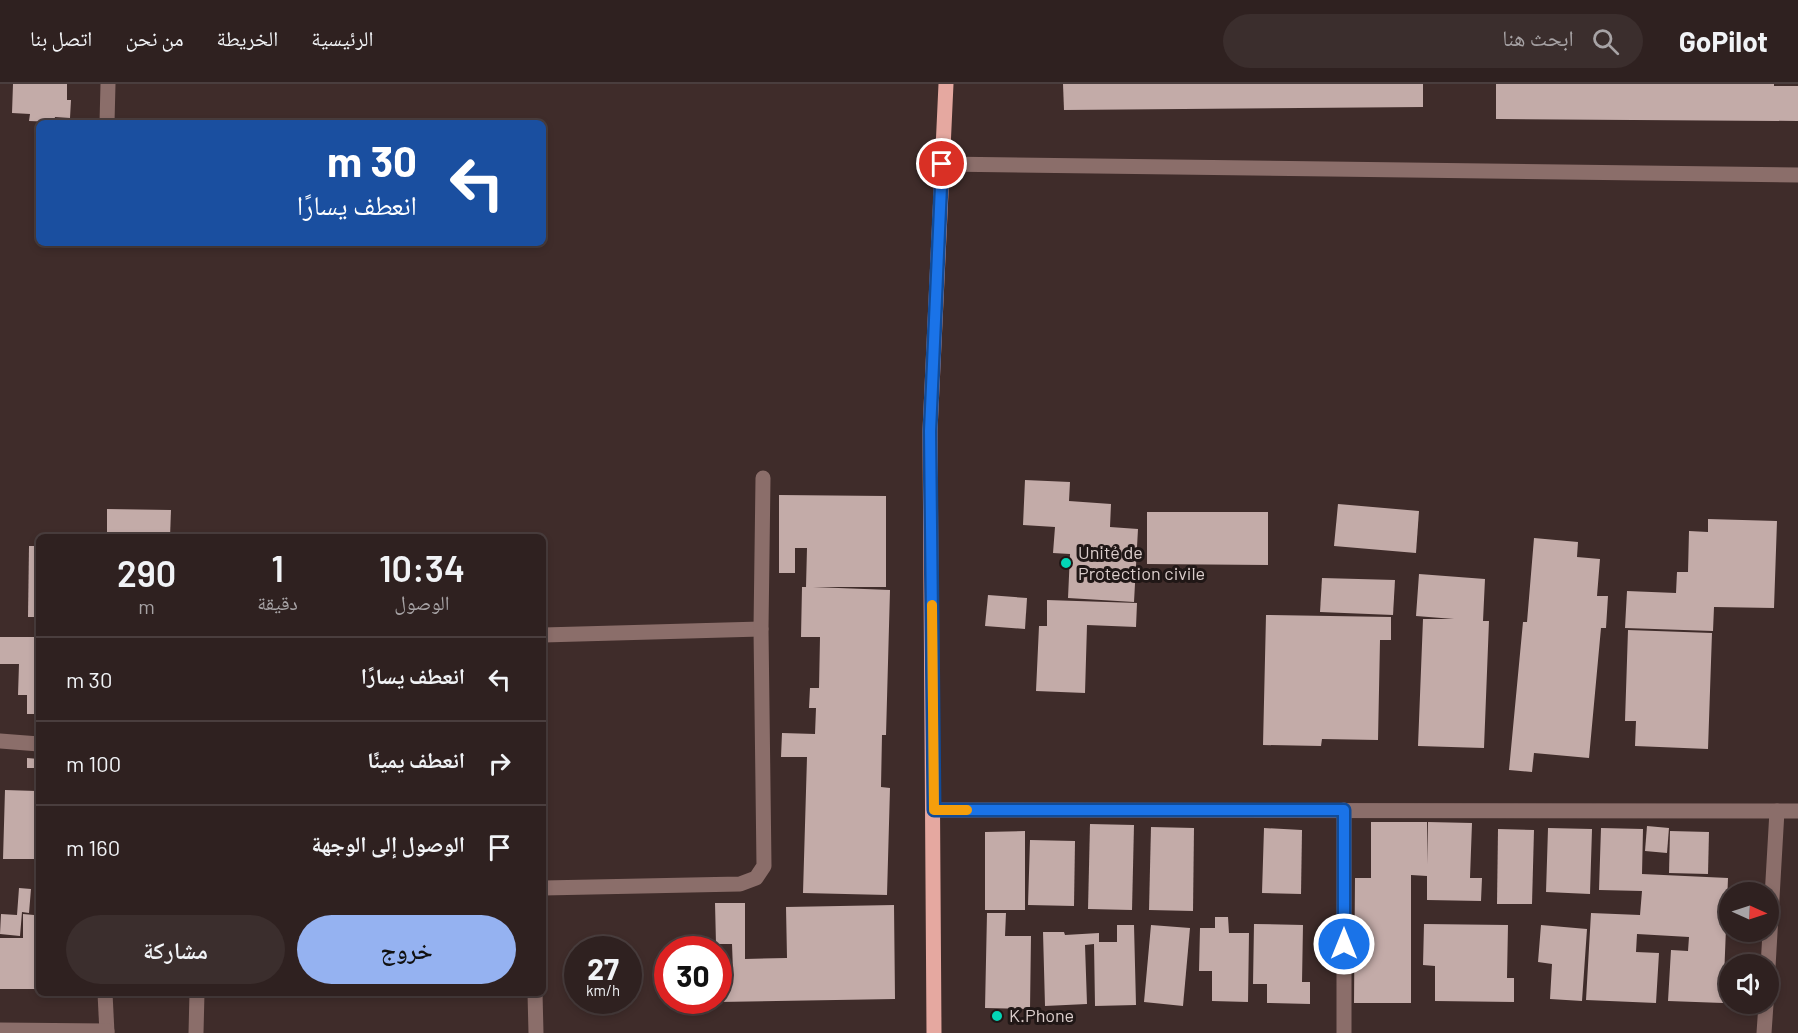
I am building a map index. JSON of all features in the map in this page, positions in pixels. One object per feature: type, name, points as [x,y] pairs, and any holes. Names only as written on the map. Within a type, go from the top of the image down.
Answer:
[{"type":"main road","points":[[934,1033],[930,431],[946,84]]},
{"type":"street","points":[[107,120],[108,84]]},
{"type":"street","points":[[942,164],[1798,175]]},
{"type":"street","points":[[546,888],[740,884],[756,878],[764,866],[761,628],[763,478]]},
{"type":"street","points":[[546,635],[761,628]]},
{"type":"street","points":[[0,741],[36,744]]},
{"type":"street","points":[[934,810],[1798,811]]},
{"type":"street","points":[[1344,810],[1344,1033]]},
{"type":"street","points":[[1769,954],[1777,811]]},
{"type":"street","points":[[0,1030],[107,1032],[105,996]]},
{"type":"street","points":[[196,1033],[197,996]]},
{"type":"street","points":[[535,996],[536,1033]]},
{"type":"street","points":[[1764,1033],[1765,1014]]},
{"type":"building","points":[[13,84],[67,84],[67,100],[71,100],[70,118],[55,117],[54,120],[29,121],[30,114],[12,113]]},
{"type":"building","points":[[1063,84],[1423,84],[1423,107],[1064,110]]},
{"type":"building","points":[[1496,84],[1774,84],[1774,86],[1798,86],[1798,121],[1496,119]]},
{"type":"building","points":[[1025,480],[1070,482],[1069,501],[1111,504],[1110,527],[1138,529],[1134,602],[1068,598],[1070,554],[1053,553],[1055,527],[1023,525]]},
{"type":"building","points":[[779,495],[886,496],[886,587],[813,587],[890,590],[886,735],[882,735],[881,787],[890,788],[887,895],[803,893],[807,757],[781,757],[782,733],[815,734],[816,708],[809,708],[810,688],[819,688],[820,637],[801,637],[802,587],[806,587],[807,548],[795,548],[795,573],[779,573]]},
{"type":"building","points":[[1338,504],[1419,511],[1416,553],[1334,546]]},
{"type":"building","points":[[107,509],[171,510],[170,534],[107,534]]},
{"type":"building","points":[[1147,512],[1268,512],[1268,565],[1147,564]]},
{"type":"building","points":[[1708,519],[1777,521],[1774,608],[1714,607],[1713,631],[1625,628],[1627,591],[1676,593],[1677,572],[1688,572],[1689,531],[1708,532]]},
{"type":"building","points":[[1534,538],[1578,542],[1577,557],[1600,559],[1597,596],[1608,596],[1606,628],[1601,628],[1589,758],[1534,753],[1532,772],[1509,770],[1523,622],[1527,622]]},
{"type":"building","points":[[29,546],[36,546],[36,617],[28,617]]},
{"type":"building","points":[[1419,574],[1485,579],[1483,621],[1489,621],[1484,748],[1418,746],[1423,619],[1454,619],[1416,616]]},
{"type":"building","points":[[1322,578],[1395,580],[1393,615],[1320,612]]},
{"type":"building","points":[[988,595],[1027,598],[1025,629],[985,626]]},
{"type":"building","points":[[1047,600],[1137,603],[1136,627],[1087,625],[1085,693],[1036,691],[1039,626],[1047,626]]},
{"type":"building","points":[[1266,615],[1391,617],[1391,640],[1380,640],[1378,740],[1322,739],[1321,746],[1263,745]]},
{"type":"building","points":[[1628,630],[1712,633],[1708,749],[1635,746],[1636,721],[1625,721]]},
{"type":"building","points":[[0,637],[36,637],[36,714],[27,714],[27,695],[18,695],[19,664],[0,664]]},
{"type":"building","points":[[27,758],[36,759],[36,768],[27,768]]},
{"type":"building","points":[[5,790],[36,791],[36,859],[3,859]]},
{"type":"building","points":[[1371,822],[1427,822],[1427,864],[1428,822],[1472,823],[1470,878],[1482,878],[1481,901],[1427,900],[1427,876],[1411,875],[1411,1003],[1354,1003],[1355,878],[1371,878]]},
{"type":"building","points":[[1090,824],[1134,825],[1132,910],[1088,909]]},
{"type":"building","points":[[1647,826],[1669,828],[1667,853],[1645,851]]},
{"type":"building","points":[[1151,827],[1194,828],[1193,911],[1149,910]]},
{"type":"building","points":[[1264,828],[1302,830],[1301,894],[1262,893]]},
{"type":"building","points":[[1548,828],[1592,829],[1590,894],[1546,892]]},
{"type":"building","points":[[1601,828],[1643,829],[1642,874],[1728,878],[1728,882],[1719,882],[1719,942],[1725,942],[1725,954],[1719,954],[1719,1003],[1668,1001],[1671,950],[1688,951],[1689,937],[1637,934],[1636,952],[1659,953],[1656,1003],[1586,1000],[1591,913],[1640,915],[1642,891],[1599,890]]},
{"type":"building","points":[[1498,829],[1534,830],[1532,904],[1497,904]]},
{"type":"building","points":[[1025,831],[1025,910],[985,910],[985,832]]},
{"type":"building","points":[[1670,831],[1709,832],[1708,874],[1669,873]]},
{"type":"building","points":[[1030,840],[1075,841],[1074,906],[1028,905]]},
{"type":"building","points":[[34,871],[36,871],[36,989],[0,989],[0,938],[23,938],[23,914],[34,915]]},
{"type":"building","points":[[19,888],[31,889],[29,913],[22,912],[20,936],[0,934],[1,914],[17,915]]},
{"type":"building","points":[[715,903],[745,903],[745,959],[787,958],[786,907],[894,905],[895,999],[732,1002],[732,936],[716,936]]},
{"type":"building","points":[[987,913],[1006,913],[1005,936],[1031,936],[1030,1009],[985,1008]]},
{"type":"building","points":[[1215,917],[1228,917],[1229,933],[1249,933],[1248,1002],[1212,1001],[1212,971],[1199,971],[1200,928],[1215,928]]},
{"type":"building","points":[[1254,924],[1303,925],[1302,982],[1310,982],[1310,1004],[1267,1003],[1267,984],[1253,984]]},
{"type":"building","points":[[1424,924],[1508,925],[1507,978],[1514,978],[1514,1002],[1435,1001],[1435,966],[1423,965]]},
{"type":"building","points":[[1117,925],[1134,925],[1136,1005],[1095,1006],[1094,944],[1085,945],[1087,1004],[1045,1006],[1043,932],[1064,932],[1065,935],[1099,933],[1099,942],[1117,942]]},
{"type":"building","points":[[1151,925],[1190,928],[1183,1006],[1144,1002]]},
{"type":"building","points":[[1541,925],[1587,929],[1582,1001],[1550,999],[1552,964],[1538,962]]},
{"type":"slow traffic","points":[[932,605],[934,810],[967,810]]},
{"type":"place","name":"Unité de Protection civile","points":[[1066,563]]},
{"type":"place","name":"K.Phone","points":[[997,1016]]},
{"type":"route","points":[[942,164],[930,431],[934,810],[1344,810],[1344,944]]}]
